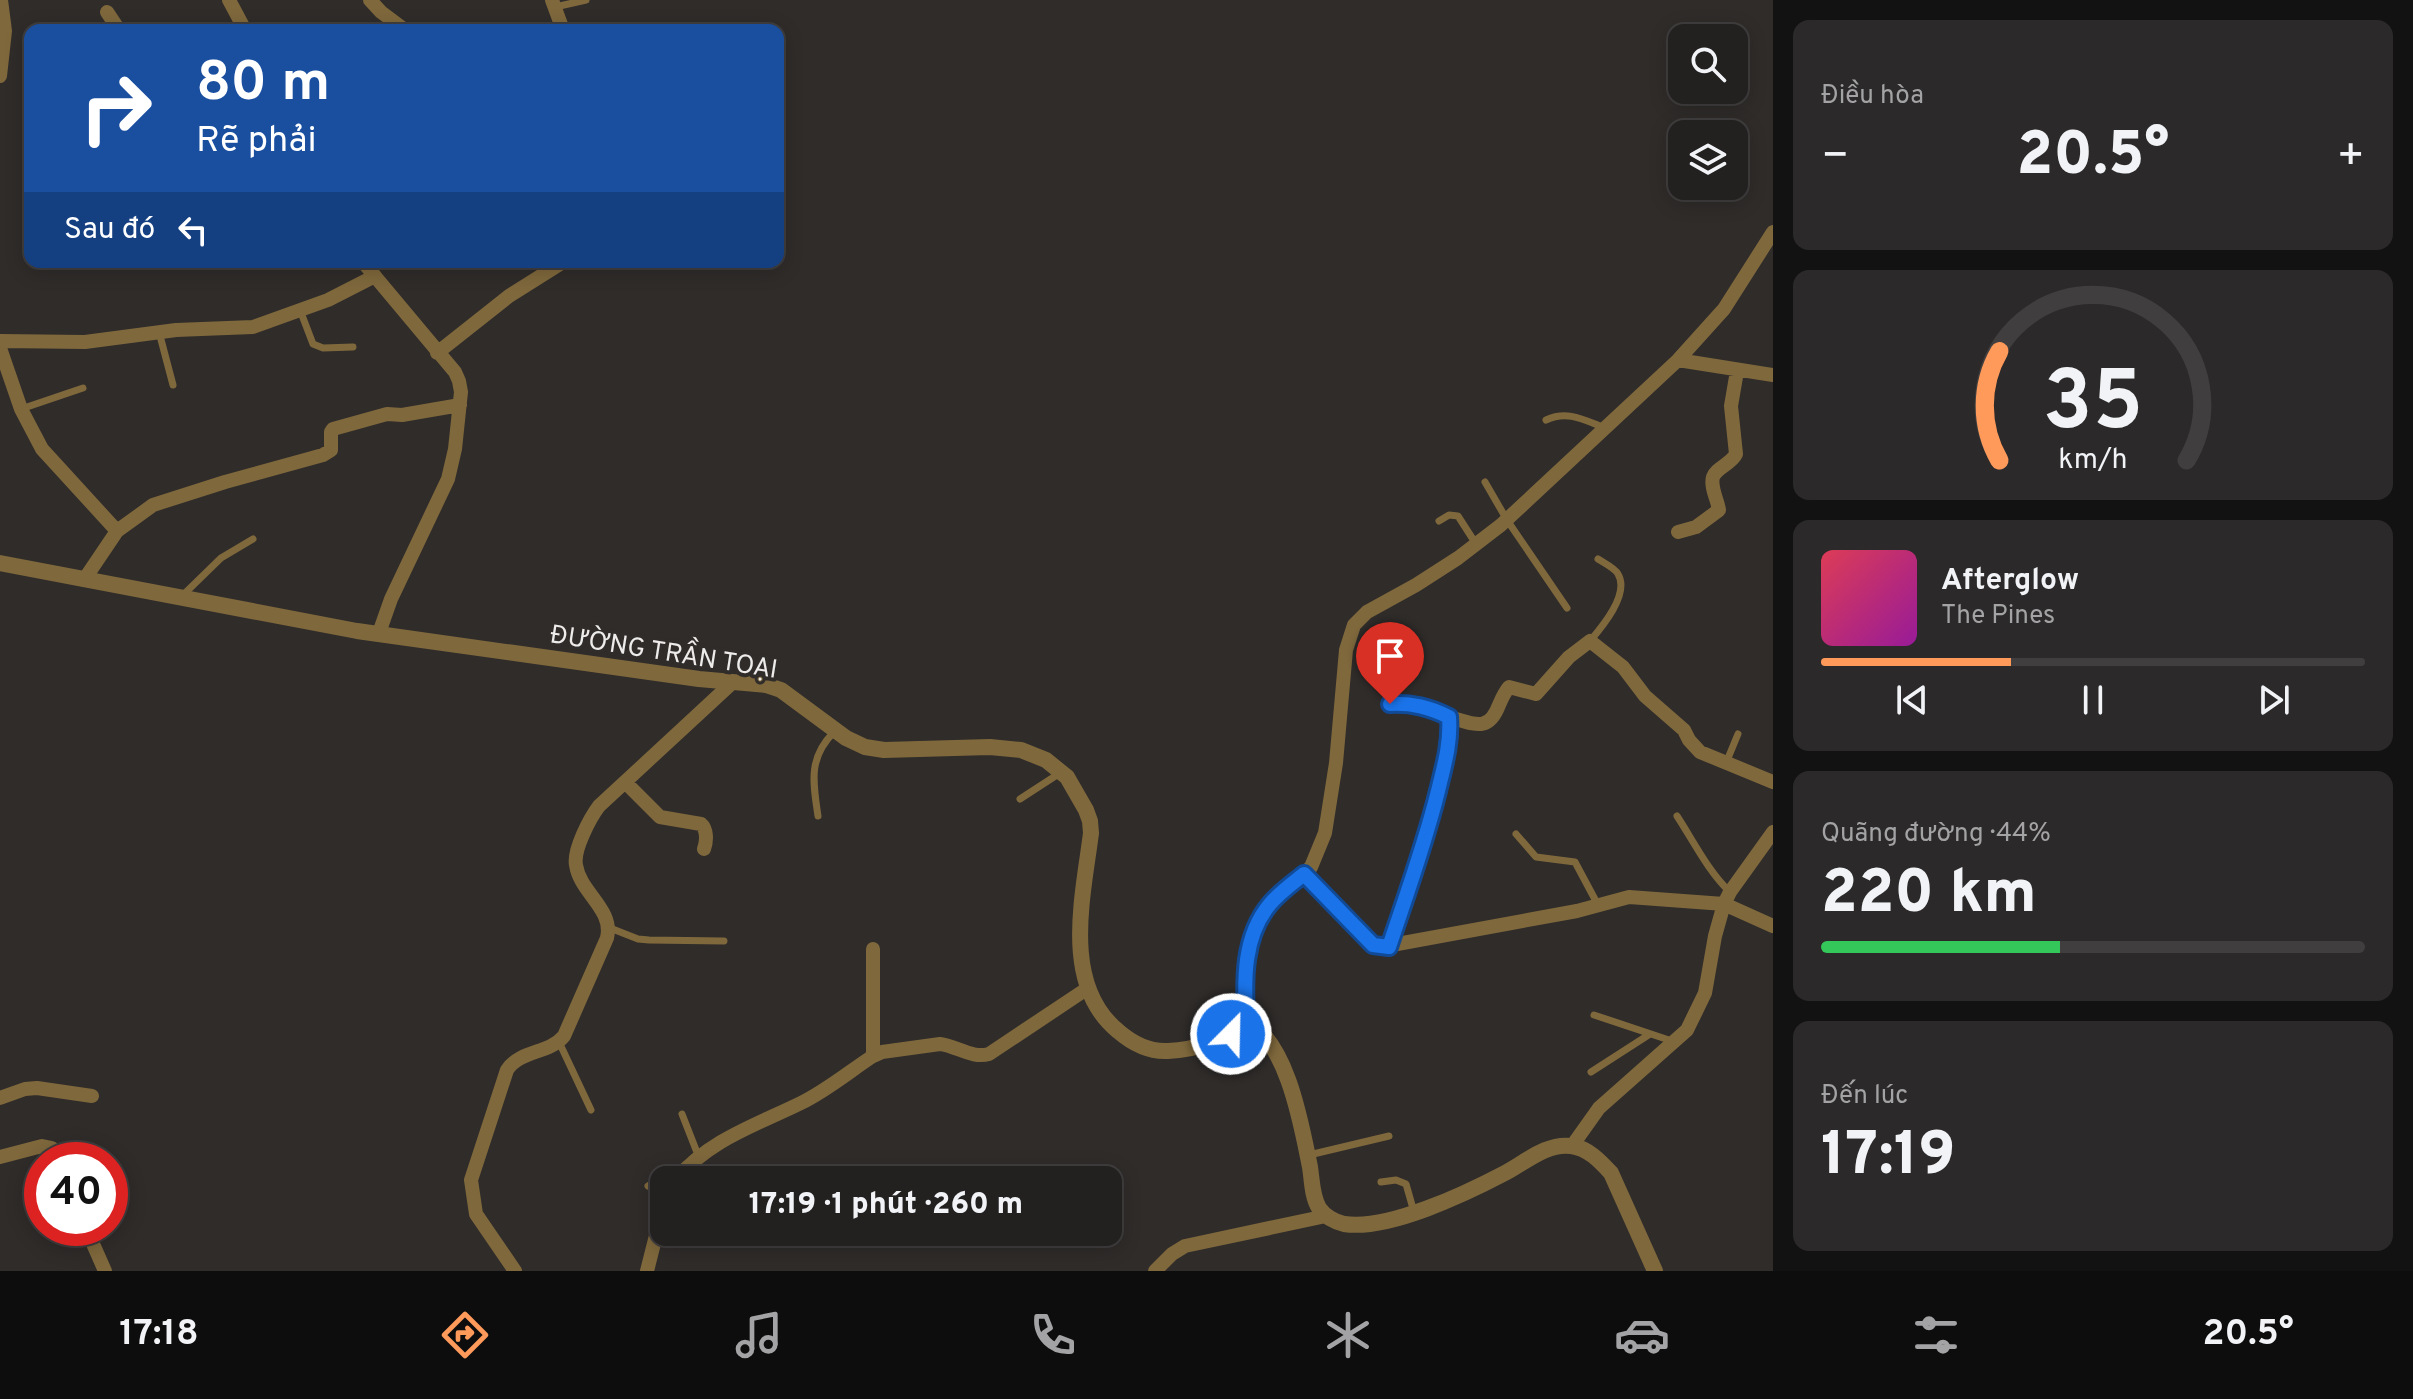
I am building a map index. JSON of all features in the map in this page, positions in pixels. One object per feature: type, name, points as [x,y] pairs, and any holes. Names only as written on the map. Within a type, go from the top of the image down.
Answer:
[{"type":"street","points":[[0,76],[5,31],[1,0]]},
{"type":"street","points":[[229,0],[242,24]]},
{"type":"street","points":[[370,0],[397,24]]},
{"type":"street","points":[[553,4],[561,24]]},
{"type":"street","points":[[107,12],[115,24]]},
{"type":"street","points":[[1246,1020],[1244,985],[1250,942],[1270,903],[1304,874],[1316,859],[1325,833],[1336,763],[1346,650],[1354,625],[1367,612],[1416,585],[1507,520],[1678,360],[1724,309],[1773,232]]},
{"type":"street","points":[[368,268],[455,372],[459,381],[460,405],[448,479],[391,599],[379,633]]},
{"type":"street","points":[[437,353],[509,296],[553,268]]},
{"type":"street","points":[[0,341],[85,342],[159,332],[253,327],[328,300],[375,276]]},
{"type":"street","points":[[0,348],[21,409],[42,449],[117,531]]},
{"type":"street","points":[[1678,360],[1773,375]]},
{"type":"street","points":[[1678,532],[1696,527],[1719,510],[1712,480],[1715,473],[1732,461],[1736,454],[1731,406],[1737,371]]},
{"type":"street","points":[[84,580],[117,531],[153,505],[323,455],[331,450],[333,429],[387,414],[402,415],[460,405]]},
{"type":"street","name":"ĐƯỜNG TRẦN TOẠI","points":[[0,563],[379,633],[684,677],[766,685],[781,690],[865,747],[884,750],[990,747],[1021,750],[1046,760],[1062,771]]},
{"type":"street","points":[[1390,704],[1421,705],[1449,717],[1481,725],[1488,723],[1509,687],[1536,694],[1569,657],[1590,641],[1623,667],[1645,696],[1684,730],[1700,752],[1773,782]]},
{"type":"street","points":[[515,1271],[476,1214],[472,1173],[507,1070],[512,1062],[559,1042],[564,1036],[607,938],[609,921],[581,879],[576,855],[592,816],[733,682]]},
{"type":"street","points":[[1389,947],[1436,799],[1449,743],[1449,717]]},
{"type":"street","points":[[1062,771],[1090,821],[1080,916],[1081,945],[1088,988],[1100,1010],[1127,1039],[1155,1052],[1214,1042],[1231,1034],[1246,1020]]},
{"type":"street","points":[[625,782],[660,817],[701,824],[705,833],[704,849]]},
{"type":"street","points":[[1572,1146],[1599,1108],[1687,1030],[1705,993],[1715,936],[1727,898],[1773,832]]},
{"type":"street","points":[[1304,874],[1373,945],[1389,947],[1640,896],[1727,898],[1773,926]]},
{"type":"street","points":[[873,949],[873,1056]]},
{"type":"street","points":[[688,1166],[698,1155],[732,1134],[804,1102],[873,1056],[940,1044],[982,1056],[989,1054],[1088,988]]},
{"type":"street","points":[[1246,1020],[1256,1025],[1285,1071],[1316,1203],[1326,1216],[1344,1224],[1391,1220],[1469,1191],[1547,1149],[1572,1146],[1585,1149],[1611,1173],[1655,1271]]},
{"type":"street","points":[[0,1098],[37,1088],[92,1096]]},
{"type":"street","points":[[0,1157],[24,1151]]},
{"type":"street","points":[[1155,1271],[1185,1246],[1326,1216]]},
{"type":"street","points":[[94,1246],[105,1271]]},
{"type":"street","points":[[647,1271],[653,1246]]},
{"type":"lane","points":[[553,4],[586,0]]},
{"type":"lane","points":[[300,310],[313,344],[323,348],[353,347]]},
{"type":"lane","points":[[159,332],[173,385]]},
{"type":"lane","points":[[21,409],[83,388]]},
{"type":"lane","points":[[1546,420],[1571,415],[1605,428]]},
{"type":"lane","points":[[1485,482],[1567,608]]},
{"type":"lane","points":[[1439,521],[1449,515],[1458,516],[1476,544]]},
{"type":"lane","points":[[181,598],[221,558],[253,539]]},
{"type":"lane","points":[[1590,641],[1611,616],[1620,586],[1620,576],[1616,571],[1598,559]]},
{"type":"lane","points":[[818,816],[813,768],[822,746],[836,730]]},
{"type":"lane","points":[[1726,763],[1738,734]]},
{"type":"lane","points":[[1020,799],[1062,771]]},
{"type":"lane","points":[[1677,816],[1727,898]]},
{"type":"lane","points":[[1516,834],[1538,858],[1575,862],[1598,905]]},
{"type":"lane","points":[[610,928],[638,939],[724,941]]},
{"type":"lane","points":[[1594,1015],[1675,1042]]},
{"type":"lane","points":[[1591,1072],[1650,1034]]},
{"type":"lane","points":[[559,1042],[591,1110]]},
{"type":"lane","points":[[682,1114],[698,1155]]},
{"type":"lane","points":[[1307,1155],[1389,1136]]},
{"type":"lane","points":[[1381,1182],[1396,1180],[1406,1184],[1414,1212]]},
{"type":"route","points":[[1231,1034],[1246,1020],[1246,963],[1259,921],[1270,903],[1304,874],[1373,945],[1389,947],[1428,828],[1450,732],[1449,717],[1421,705],[1390,704]]}]
